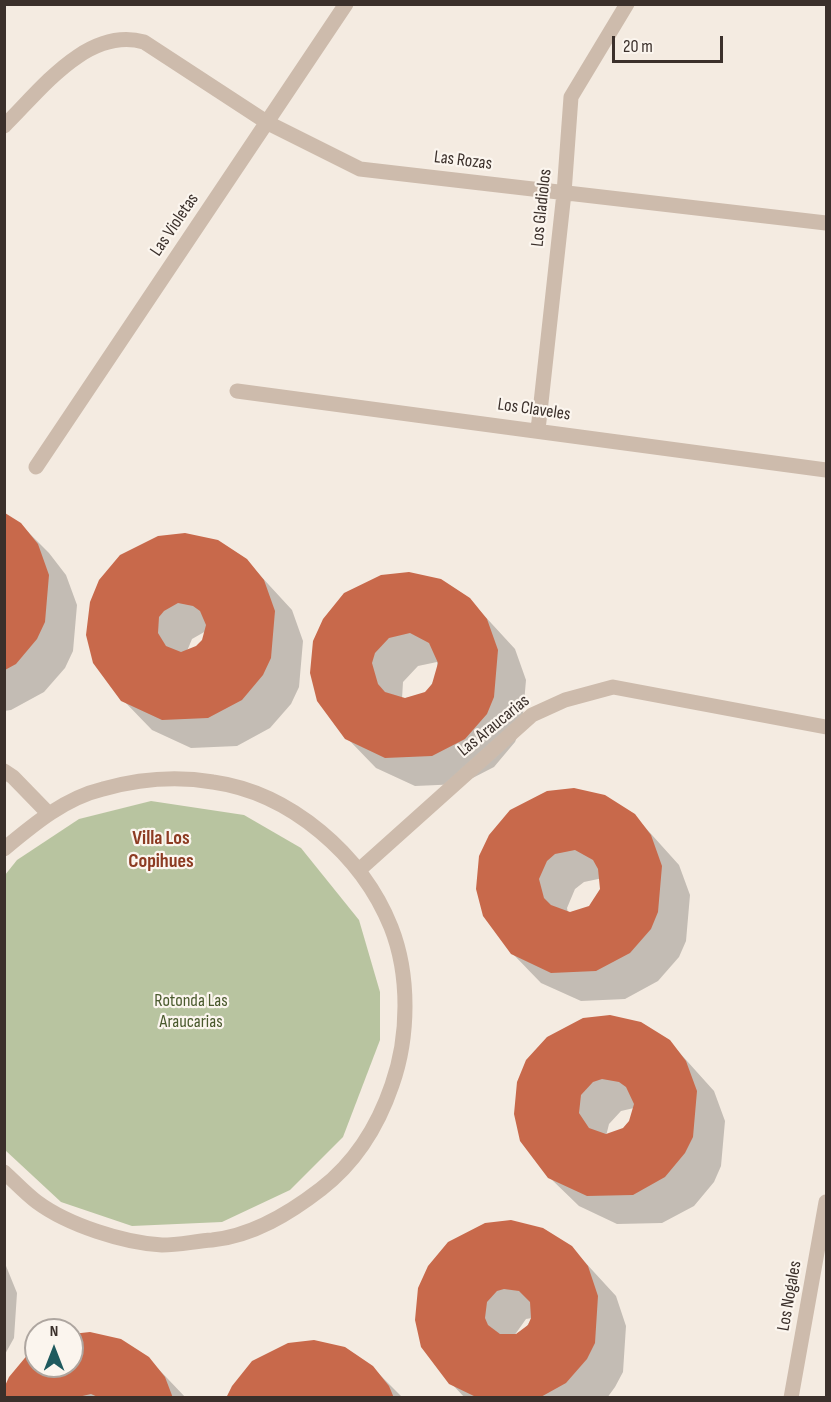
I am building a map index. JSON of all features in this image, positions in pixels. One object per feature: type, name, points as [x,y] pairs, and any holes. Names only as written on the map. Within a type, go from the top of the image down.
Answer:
[{"type":"street","name":"Las Violetas","points":[[36,467],[346,4]]},
{"type":"street","name":"Los Gladiolos","points":[[538,430],[564,193],[571,97],[627,4]]},
{"type":"street","name":"Las Rozas","points":[[4,126],[71,62],[94,47],[113,40],[129,38],[144,42],[268,123],[360,169],[826,223]]},
{"type":"street","name":"Los Claveles","points":[[237,391],[826,470]]},
{"type":"street","name":"Las Araucarias","points":[[359,870],[532,716],[565,699],[613,687],[826,728]]},
{"type":"street","points":[[4,771],[13,777],[48,813]]},
{"type":"street","points":[[4,849],[48,813],[101,789],[157,778],[214,782],[269,799],[319,829],[359,870],[391,927],[405,992],[402,1057],[380,1119],[341,1173],[289,1214],[228,1238],[162,1245],[97,1233],[38,1203],[4,1172]]},
{"type":"street","name":"Los Nogales","points":[[791,1398],[826,1202]]},
{"type":"green space","name":"Rotonda Las Araucarias","points":[[151,801],[244,815],[301,848],[359,920],[380,992],[380,1040],[343,1137],[290,1190],[222,1222],[132,1226],[61,1202],[5,1150],[5,875],[17,860],[79,819]]},
{"type":"building","points":[[5,513],[21,523],[38,544],[49,575],[45,622],[37,639],[16,664],[5,670]]},
{"type":"building","points":[[185,533],[218,540],[247,559],[264,580],[275,611],[271,658],[263,675],[242,700],[208,718],[162,720],[121,701],[93,663],[86,635],[90,602],[99,580],[120,555],[158,536]],"holes":[[[178,603],[193,606],[200,611],[206,625],[202,640],[196,646],[181,652],[166,646],[158,633],[159,617],[164,611]]]},
{"type":"building","points":[[409,572],[441,579],[470,598],[487,619],[498,650],[494,697],[487,714],[465,739],[432,756],[385,758],[345,739],[317,701],[310,673],[313,641],[323,619],[344,593],[381,575]],"holes":[[[410,633],[429,643],[438,663],[432,684],[425,692],[405,698],[385,692],[378,684],[372,663],[375,653],[389,638]]]},
{"type":"building","points":[[574,788],[605,795],[635,814],[651,835],[662,866],[658,912],[651,929],[630,953],[596,971],[551,973],[511,954],[483,916],[476,889],[479,856],[489,835],[510,810],[547,791]],"holes":[[[575,850],[593,860],[598,869],[600,889],[589,906],[570,912],[551,905],[544,898],[539,879],[547,861],[555,854]]]},
{"type":"building","points":[[610,1015],[641,1022],[670,1040],[686,1061],[697,1091],[693,1137],[685,1153],[665,1177],[633,1195],[587,1196],[548,1178],[520,1141],[514,1114],[517,1082],[526,1060],[547,1037],[583,1018]],"holes":[[[602,1079],[619,1082],[626,1087],[634,1104],[629,1121],[623,1128],[606,1134],[589,1128],[579,1113],[581,1095],[593,1082]]]},
{"type":"building","points":[[511,1220],[543,1228],[572,1246],[588,1266],[598,1296],[595,1343],[587,1359],[566,1383],[539,1398],[478,1398],[449,1384],[421,1347],[415,1320],[418,1288],[428,1266],[448,1242],[485,1223]],"holes":[[[504,1289],[519,1291],[530,1302],[531,1318],[528,1325],[516,1334],[500,1334],[488,1325],[485,1318],[487,1302],[497,1291]]]},
{"type":"building","points":[[84,1333],[121,1339],[149,1357],[165,1377],[173,1398],[100,1398],[91,1394],[74,1398],[4,1398],[4,1388],[9,1377],[24,1359],[24,1378],[84,1378]]},
{"type":"building","points":[[314,1340],[345,1347],[373,1366],[389,1386],[394,1398],[226,1398],[232,1386],[252,1361],[288,1343]]},
{"type":"district","name":"Villa Los Copihues","points":[[161,850]]}]
